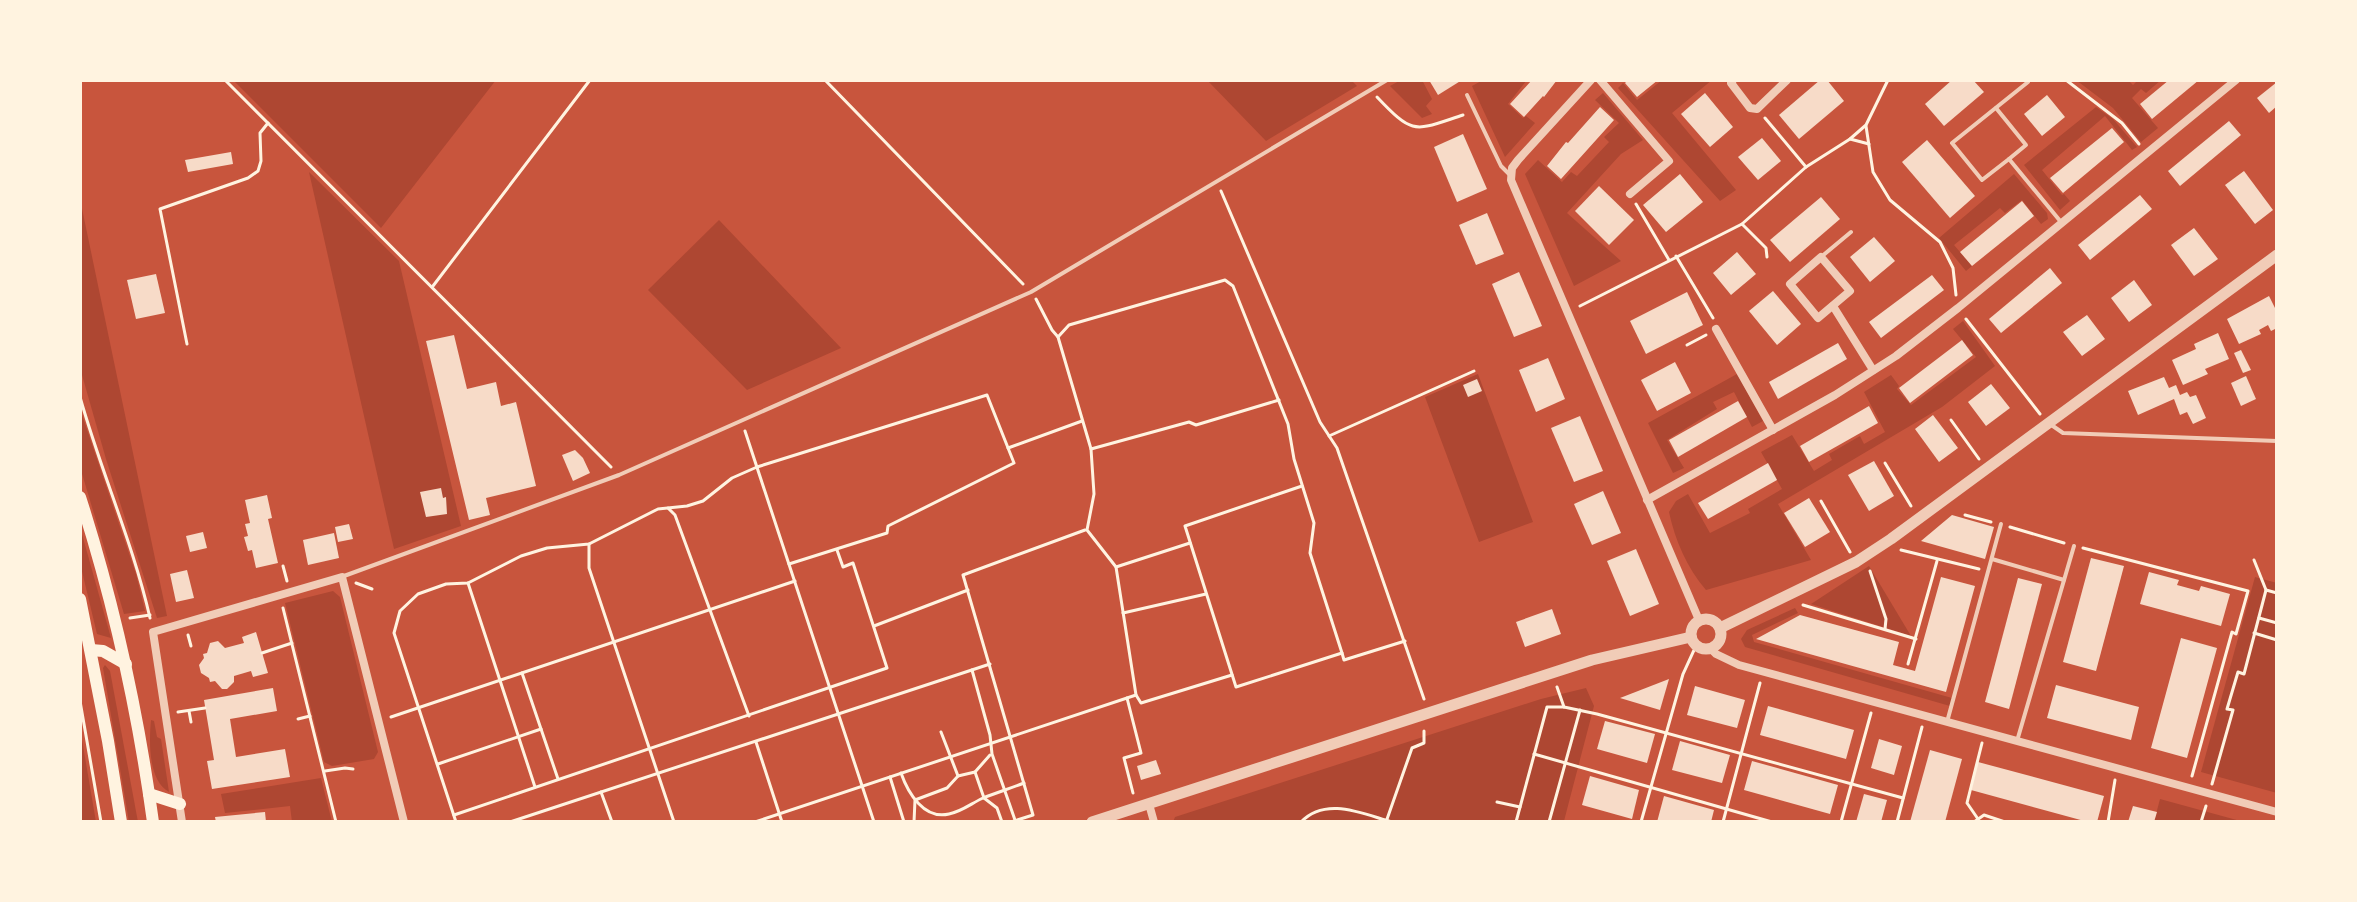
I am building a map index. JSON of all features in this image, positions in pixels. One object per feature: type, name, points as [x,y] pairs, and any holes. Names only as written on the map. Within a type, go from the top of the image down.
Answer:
[{"type":"main road","points":[[80,497],[126,664],[153,822]]},
{"type":"main road","points":[[80,599],[86,652],[121,822]]},
{"type":"main road","points":[[86,652],[103,651],[126,664]]},
{"type":"main road","points":[[149,794],[180,804]]},
{"type":"street","points":[[1591,80],[1518,160],[1511,176],[1566,313],[1699,620]]},
{"type":"street","points":[[1600,80],[1669,161],[1630,194]]},
{"type":"street","points":[[1733,80],[1731,83],[1750,108],[1757,109],[1787,80]]},
{"type":"street","points":[[1647,500],[1873,370],[1958,308],[2236,80]]},
{"type":"street","points":[[1720,628],[1861,559],[1891,539],[2277,255]]},
{"type":"street","points":[[1821,257],[1850,291],[1818,318],[1790,284],[1821,257]]},
{"type":"street","points":[[1833,306],[1873,370]]},
{"type":"street","points":[[1716,329],[1773,430]]},
{"type":"street","points":[[182,822],[153,632],[342,577],[404,822]]},
{"type":"street","points":[[1693,642],[1692,627],[1699,620],[1707,618],[1715,621],[1720,628],[1720,641],[1711,649]]},
{"type":"street","points":[[1092,822],[1592,660],[1693,642],[1739,665],[1763,672],[2277,812]]},
{"type":"street","points":[[1143,806],[1154,822]]},
{"type":"lane","points":[[342,577],[619,475],[1031,292],[1387,80]]},
{"type":"lane","points":[[1996,108],[2026,145],[1982,180],[1952,143],[2028,82]]},
{"type":"lane","points":[[1467,95],[1501,166],[1511,176]]},
{"type":"lane","points":[[2009,159],[2061,222]]},
{"type":"lane","points":[[1821,257],[1851,232]]},
{"type":"lane","points":[[2048,423],[2063,433],[2277,441]]},
{"type":"lane","points":[[1947,722],[2001,524]]},
{"type":"lane","points":[[2017,741],[2074,546]]},
{"type":"lane","points":[[1992,559],[2064,580]]},
{"type":"path","points":[[225,80],[619,475]]},
{"type":"path","points":[[433,286],[590,80]]},
{"type":"path","points":[[825,80],[1031,292],[1058,337],[1091,449],[1094,494],[1087,530],[1116,567],[1136,695],[1141,703],[1232,675]]},
{"type":"path","points":[[1566,313],[1742,224],[1806,167],[1866,125],[1888,80]]},
{"type":"path","points":[[2066,80],[2122,123],[2146,153]]},
{"type":"path","points":[[1371,90],[1399,119],[1419,129],[1475,112]]},
{"type":"path","points":[[1757,109],[1806,167]]},
{"type":"path","points":[[187,344],[160,209],[248,178],[258,171],[260,133],[268,123]]},
{"type":"path","points":[[1866,125],[1873,172],[1890,200],[1940,242],[1953,268],[1958,308],[2048,423]]},
{"type":"path","points":[[1850,139],[1869,144]]},
{"type":"path","points":[[1217,181],[1320,422],[1337,448],[1405,641],[1427,714],[1424,743],[1412,748],[1388,822],[1338,808],[1320,809],[1301,822]]},
{"type":"path","points":[[1630,194],[1669,260]]},
{"type":"path","points":[[1742,224],[1766,248],[1767,257]]},
{"type":"path","points":[[1676,256],[1714,320],[1716,329],[1687,345]]},
{"type":"path","points":[[1058,337],[1069,325],[1225,280],[1233,286],[1279,400],[1314,523],[1310,553],[1344,660],[1405,641]]},
{"type":"path","points":[[1329,436],[1474,371]]},
{"type":"path","points":[[456,822],[394,633],[400,611],[418,594],[446,584],[468,583],[521,556],[547,548],[589,544],[658,509],[703,501],[732,478],[757,467],[987,395],[1014,463],[888,526],[887,533],[789,564]]},
{"type":"path","points":[[80,397],[98,460],[139,573],[153,632]]},
{"type":"path","points":[[1091,449],[1189,422],[1196,425],[1279,400]]},
{"type":"path","points":[[1951,420],[1986,469]]},
{"type":"path","points":[[1008,448],[1082,421]]},
{"type":"path","points":[[742,422],[874,822]]},
{"type":"path","points":[[1885,463],[1919,519]]},
{"type":"path","points":[[1303,486],[1185,526],[1236,687],[1342,653]]},
{"type":"path","points":[[1821,501],[1861,559],[1886,619],[1884,630]]},
{"type":"path","points":[[668,508],[675,515],[749,716]]},
{"type":"path","points":[[1965,515],[2248,591],[2236,634],[2232,632],[2189,788]]},
{"type":"path","points":[[972,670],[992,754],[1013,821],[1033,815],[963,575],[1087,530]]},
{"type":"path","points":[[1891,539],[1897,550],[1989,571]]},
{"type":"path","points":[[1116,567],[1190,543]]},
{"type":"path","points":[[589,544],[589,568],[674,822]]},
{"type":"path","points":[[454,815],[887,668],[853,563],[843,567],[837,549]]},
{"type":"path","points":[[2201,822],[2233,710],[2227,709],[2238,672],[2244,674],[2266,590],[2254,560]]},
{"type":"path","points":[[1908,664],[1937,561]]},
{"type":"path","points":[[283,566],[287,582]]},
{"type":"path","points":[[379,720],[795,581]]},
{"type":"path","points":[[468,583],[535,787]]},
{"type":"path","points":[[873,626],[968,590]]},
{"type":"path","points":[[2266,590],[2277,593]]},
{"type":"path","points":[[1123,613],[1207,594]]},
{"type":"path","points":[[280,596],[336,822]]},
{"type":"path","points":[[1784,599],[1916,639]]},
{"type":"path","points":[[129,618],[131,629]]},
{"type":"path","points":[[2259,618],[2277,623]]},
{"type":"path","points":[[2254,633],[2277,640]]},
{"type":"path","points":[[1641,822],[1693,642]]},
{"type":"path","points":[[262,653],[292,643]]},
{"type":"path","points":[[510,822],[990,664]]},
{"type":"path","points":[[1723,822],[1763,672]]},
{"type":"path","points":[[522,673],[558,779]]},
{"type":"path","points":[[1553,673],[1564,707]]},
{"type":"path","points":[[755,822],[1136,695]]},
{"type":"path","points":[[1127,698],[1141,753],[1124,758],[1143,806]]},
{"type":"path","points":[[80,701],[101,822]]},
{"type":"path","points":[[1841,822],[1874,701]]},
{"type":"path","points":[[1516,822],[1547,707],[1580,710],[1903,798]]},
{"type":"path","points":[[191,722],[189,711],[205,708]]},
{"type":"path","points":[[1549,822],[1580,710]]},
{"type":"path","points":[[298,719],[310,716]]},
{"type":"path","points":[[1897,822],[1925,716]]},
{"type":"path","points":[[437,764],[541,729]]},
{"type":"path","points":[[941,732],[958,776]]},
{"type":"path","points":[[1978,819],[1967,803],[1985,732]]},
{"type":"path","points":[[755,742],[782,822]]},
{"type":"path","points":[[915,800],[947,788],[958,776],[975,772],[992,754]]},
{"type":"path","points":[[1534,754],[1651,790],[1772,822]]},
{"type":"path","points":[[2108,822],[2117,768]]},
{"type":"path","points":[[323,771],[353,769]]},
{"type":"path","points":[[975,772],[984,798],[997,808],[1002,822]]},
{"type":"path","points":[[901,773],[908,792],[915,800],[926,810],[940,815],[951,814],[1024,783]]},
{"type":"path","points":[[890,777],[904,822]]},
{"type":"path","points":[[601,791],[612,822]]},
{"type":"path","points":[[914,822],[915,800]]},
{"type":"path","points":[[1497,802],[1520,807]]},
{"type":"path","points":[[936,822],[940,815]]},
{"type":"path","points":[[1974,822],[1984,815],[2005,822]]},
{"type":"shaded area","points":[[233,80],[496,80],[381,228]]},
{"type":"shaded area","points":[[1207,80],[1351,80],[1357,86],[1266,141]]},
{"type":"shaded area","points":[[1401,80],[1422,80],[1432,99],[1426,106],[1432,114],[1422,118],[1390,86]]},
{"type":"shaded area","points":[[1483,80],[1527,80],[1508,104],[1523,118],[1526,116],[1535,123],[1505,157],[1472,86]]},
{"type":"shaded area","points":[[1662,80],[1712,80],[1672,113],[1736,190],[1720,201],[1618,88],[1623,83],[1637,100]]},
{"type":"shaded area","points":[[2076,80],[2128,80],[2133,85],[2138,80],[2161,80],[2146,93],[2141,89],[2132,98],[2158,128],[2141,142],[2113,108]]},
{"type":"shaded area","points":[[1603,93],[1643,140],[1621,154],[1567,213],[1621,261],[1574,286],[1525,174],[1538,160],[1562,182],[1571,172],[1577,176],[1609,142],[1604,137],[1619,123],[1595,100]]},
{"type":"shaded area","points":[[2096,107],[2113,119],[2137,147],[2132,150],[2105,116],[2042,170],[2070,201],[2060,210],[2024,165]]},
{"type":"shaded area","points":[[309,172],[399,261],[461,526],[394,549]]},
{"type":"shaded area","points":[[2014,174],[2047,213],[2048,219],[2041,224],[2022,200],[2005,213],[2000,208],[1954,245],[1972,266],[1966,271],[1939,238]]},
{"type":"shaded area","points":[[80,199],[167,616],[157,618],[80,368]]},
{"type":"shaded area","points":[[719,220],[841,348],[747,390],[648,290]]},
{"type":"shaded area","points":[[1963,321],[1995,366],[1942,407],[1778,504],[1811,560],[1706,590],[1688,563],[1675,533],[1669,512],[1676,501],[1688,494],[1710,533],[1750,513],[1748,509],[1782,489],[1761,452],[1792,435],[1814,471],[1832,460],[1829,454],[1860,436],[1864,444],[1885,432],[1864,392],[1891,375],[1899,386],[1897,389],[1911,405],[1976,357],[1953,329]]},
{"type":"shaded area","points":[[1478,374],[1533,522],[1479,542],[1425,397]]},
{"type":"shaded area","points":[[1737,374],[1763,421],[1752,427],[1734,392],[1713,402],[1717,409],[1667,440],[1684,468],[1673,473],[1648,423]]},
{"type":"shaded area","points":[[80,409],[136,574],[145,611],[124,614],[80,467]]},
{"type":"shaded area","points":[[80,527],[111,638],[97,634],[80,563]]},
{"type":"shaded area","points":[[1869,566],[1911,636],[1811,604]]},
{"type":"shaded area","points":[[2255,577],[2277,583],[2277,793],[2201,772]]},
{"type":"shaded area","points":[[333,591],[340,597],[378,752],[374,759],[332,766],[324,762],[285,603]]},
{"type":"shaded area","points":[[1795,608],[1798,613],[1752,635],[1754,642],[1952,698],[1950,706],[1745,647],[1741,639],[1747,630]]},
{"type":"shaded area","points":[[105,665],[110,671],[138,822],[129,822],[103,668]]},
{"type":"shaded area","points":[[1586,688],[1594,706],[1566,822],[1173,822],[1175,817],[1541,699]]},
{"type":"shaded area","points":[[151,720],[154,721],[157,737],[161,739],[169,792],[157,779],[154,770],[150,749]]},
{"type":"shaded area","points":[[80,728],[96,822],[80,822]]},
{"type":"shaded area","points":[[321,778],[332,822],[292,822],[290,806],[225,813],[221,794]]},
{"type":"shaded area","points":[[2160,799],[2244,822],[2154,822]]},
{"type":"building","points":[[1429,80],[1462,80],[1438,95]]},
{"type":"building","points":[[1532,80],[1557,80],[1524,117],[1510,104]]},
{"type":"building","points":[[1628,80],[1658,80],[1637,97],[1625,83]]},
{"type":"building","points":[[1820,80],[1827,80],[1844,101],[1799,139],[1779,115]]},
{"type":"building","points":[[1952,80],[1973,80],[1984,92],[1944,126],[1925,104]]},
{"type":"building","points":[[2169,80],[2199,80],[2152,119],[2140,104]]},
{"type":"building","points":[[2277,82],[2277,106],[2269,113],[2257,98]]},
{"type":"building","points":[[1705,93],[1733,127],[1710,147],[1681,114]]},
{"type":"building","points":[[2047,95],[2065,117],[2042,136],[2024,114]]},
{"type":"building","points":[[1600,107],[1614,120],[1561,179],[1547,166]]},
{"type":"building","points":[[2229,121],[2241,135],[2180,186],[2168,171]]},
{"type":"building","points":[[2112,128],[2124,142],[2063,193],[2050,178]]},
{"type":"building","points":[[1463,134],[1487,189],[1457,202],[1434,147]]},
{"type":"building","points":[[1762,138],[1781,161],[1758,180],[1738,157]]},
{"type":"building","points":[[1927,140],[1975,196],[1950,218],[1902,162]]},
{"type":"building","points":[[231,152],[233,164],[188,172],[185,160]]},
{"type":"building","points":[[2244,171],[2273,210],[2255,224],[2225,185]]},
{"type":"building","points":[[1680,174],[1703,202],[1666,232],[1643,205]]},
{"type":"building","points":[[1599,186],[1634,220],[1609,245],[1575,211]]},
{"type":"building","points":[[2140,195],[2152,209],[2090,260],[2078,245]]},
{"type":"building","points":[[1821,197],[1840,219],[1790,262],[1770,240]]},
{"type":"building","points":[[2022,201],[2034,216],[1972,266],[1960,252]]},
{"type":"building","points":[[1487,213],[1504,254],[1476,265],[1459,225]]},
{"type":"building","points":[[2194,228],[2218,259],[2194,276],[2171,245]]},
{"type":"building","points":[[1874,237],[1895,261],[1870,282],[1850,257]]},
{"type":"building","points":[[1737,252],[1756,274],[1731,295],[1713,273]]},
{"type":"building","points":[[2050,268],[2062,283],[2001,333],[1989,319]]},
{"type":"building","points":[[1519,272],[1542,326],[1514,337],[1492,284]]},
{"type":"building","points":[[156,274],[165,313],[136,319],[127,280]]},
{"type":"building","points":[[1932,275],[1944,290],[1881,338],[1869,322]]},
{"type":"building","points":[[2134,280],[2152,305],[2129,322],[2111,298]]},
{"type":"building","points":[[1773,291],[1801,324],[1777,345],[1749,311]]},
{"type":"building","points":[[1687,292],[1703,325],[1646,354],[1630,321]]},
{"type":"building","points":[[2269,296],[2277,312],[2277,328],[2271,331],[2268,325],[2259,330],[2261,334],[2239,344],[2227,319]]},
{"type":"building","points":[[2087,315],[2105,339],[2082,356],[2063,332]]},
{"type":"building","points":[[2218,333],[2229,359],[2205,369],[2208,374],[2183,385],[2172,360],[2196,349],[2194,344]]},
{"type":"building","points":[[454,335],[467,389],[496,382],[501,406],[516,402],[536,486],[486,498],[490,515],[469,520],[426,341]]},
{"type":"building","points":[[1962,340],[1973,355],[1910,403],[1899,388]]},
{"type":"building","points":[[1838,343],[1847,359],[1778,399],[1769,382]]},
{"type":"building","points":[[2241,350],[2251,370],[2243,373],[2234,353]]},
{"type":"building","points":[[1548,358],[1565,399],[1536,412],[1519,370]]},
{"type":"building","points":[[1675,362],[1691,393],[1657,411],[1641,380]]},
{"type":"building","points":[[2246,376],[2256,399],[2241,406],[2231,383]]},
{"type":"building","points":[[2164,377],[2169,388],[2176,385],[2180,395],[2187,392],[2190,397],[2196,395],[2206,418],[2193,424],[2187,412],[2180,415],[2174,399],[2138,415],[2128,391]]},
{"type":"building","points":[[1477,379],[1482,391],[1468,397],[1463,385]]},
{"type":"building","points":[[1991,384],[2010,408],[1986,426],[1968,402]]},
{"type":"building","points":[[1738,401],[1747,417],[1678,457],[1669,440]]},
{"type":"building","points":[[1869,406],[1878,423],[1809,462],[1800,446]]},
{"type":"building","points":[[1933,415],[1958,448],[1939,462],[1915,429]]},
{"type":"building","points":[[1580,416],[1603,471],[1574,482],[1551,428]]},
{"type":"building","points":[[575,450],[590,473],[573,481],[562,455]]},
{"type":"building","points":[[1874,461],[1894,496],[1869,511],[1848,475]]},
{"type":"building","points":[[1768,463],[1777,480],[1708,519],[1698,503]]},
{"type":"building","points":[[441,488],[443,498],[446,497],[447,514],[426,517],[420,492]]},
{"type":"building","points":[[1603,491],[1621,533],[1592,545],[1574,504]]},
{"type":"building","points":[[267,495],[272,518],[268,519],[278,563],[256,568],[252,550],[248,551],[244,537],[248,536],[245,524],[250,523],[245,500]]},
{"type":"building","points":[[1809,498],[1830,532],[1805,547],[1784,513]]},
{"type":"building","points":[[1952,515],[1994,527],[1985,559],[1921,541]]},
{"type":"building","points":[[349,524],[353,539],[338,542],[335,527]]},
{"type":"building","points":[[203,532],[207,548],[190,552],[186,536]]},
{"type":"building","points":[[334,533],[339,558],[308,565],[303,540]]},
{"type":"building","points":[[1636,549],[1659,604],[1630,616],[1607,561]]},
{"type":"building","points":[[2091,558],[2124,566],[2096,671],[2063,662]]},
{"type":"building","points":[[187,570],[194,598],[176,602],[170,574]]},
{"type":"building","points":[[2149,572],[2179,580],[2177,585],[2199,591],[2201,586],[2230,594],[2221,626],[2140,604]]},
{"type":"building","points":[[1941,577],[1975,586],[1946,692],[1756,639],[1800,615],[1899,642],[1893,665],[1915,671]]},
{"type":"building","points":[[2018,578],[2042,584],[2009,709],[1985,702]]},
{"type":"building","points":[[1552,609],[1561,634],[1525,647],[1516,622]]},
{"type":"building","points":[[256,632],[268,673],[253,677],[251,671],[234,676],[234,682],[227,689],[222,689],[201,673],[199,665],[210,643],[218,641],[225,648],[244,643],[242,637]]},
{"type":"building","points":[[2181,638],[2217,648],[2187,758],[2151,748]]},
{"type":"building","points":[[1669,679],[1660,710],[1620,698]]},
{"type":"building","points":[[2056,685],[2139,707],[2131,740],[2047,718]]},
{"type":"building","points":[[1695,686],[1745,700],[1737,728],[1687,715]]},
{"type":"building","points":[[273,688],[277,711],[230,719],[236,757],[285,749],[290,777],[212,789],[207,761],[214,760],[204,700]]},
{"type":"building","points":[[1768,706],[1854,730],[1846,759],[1760,735]]},
{"type":"building","points":[[1605,721],[1655,734],[1647,763],[1597,749]]},
{"type":"building","points":[[1879,739],[1902,746],[1894,775],[1871,768]]},
{"type":"building","points":[[1680,741],[1730,755],[1722,783],[1672,770]]},
{"type":"building","points":[[1930,750],[1962,759],[1945,822],[1910,822]]},
{"type":"building","points":[[1156,760],[1161,774],[1141,780],[1137,766]]},
{"type":"building","points":[[1752,761],[1838,785],[1830,814],[1744,790]]},
{"type":"building","points":[[1978,762],[2104,796],[2097,822],[1971,790]]},
{"type":"building","points":[[1590,776],[1639,790],[1632,819],[1582,805]]},
{"type":"building","points":[[1864,794],[1887,800],[1881,822],[1856,822]]},
{"type":"building","points":[[1664,796],[1714,810],[1711,822],[1657,822]]},
{"type":"building","points":[[2133,806],[2157,812],[2154,822],[2128,822]]},
{"type":"building","points":[[265,812],[266,822],[216,822],[215,817]]}]
